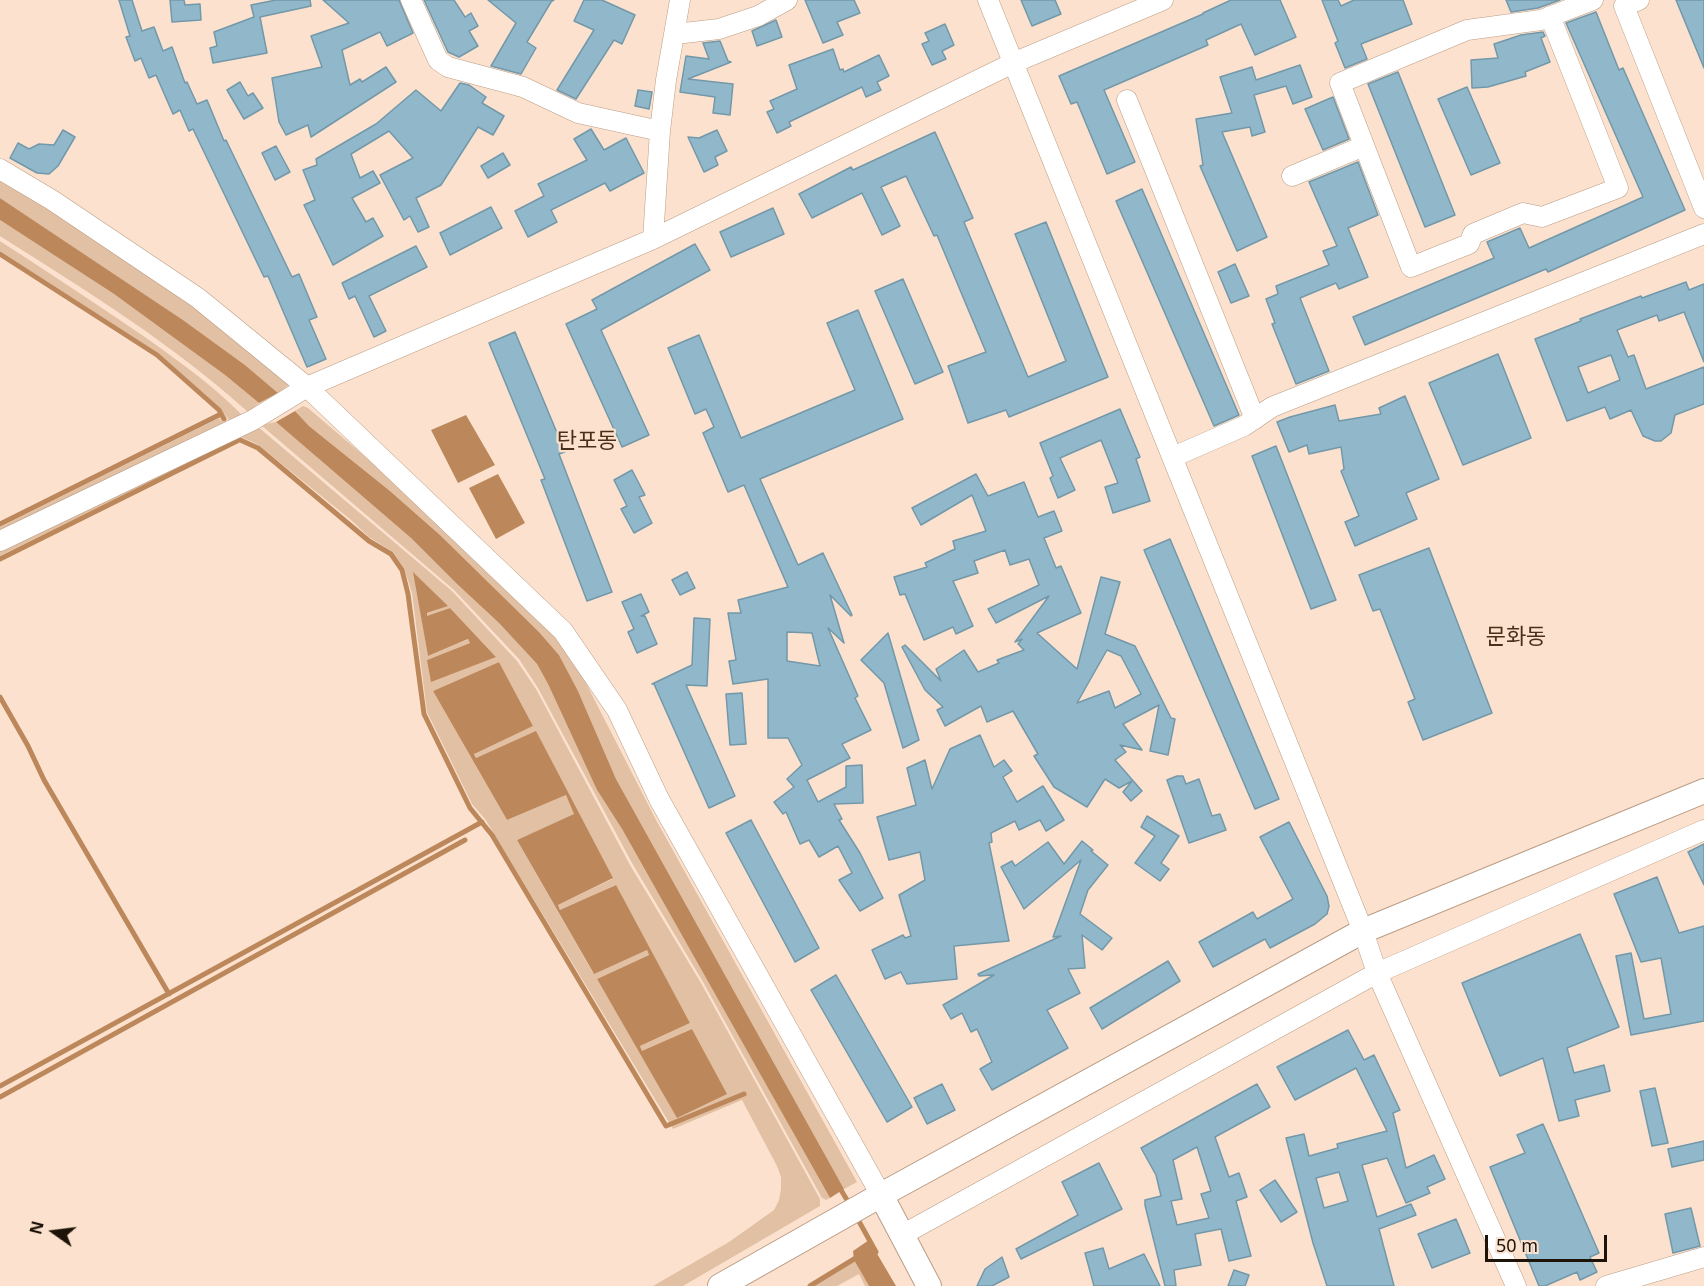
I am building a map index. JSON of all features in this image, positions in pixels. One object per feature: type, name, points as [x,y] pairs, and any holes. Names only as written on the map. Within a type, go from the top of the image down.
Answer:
[{"type":"main road","points":[[720,1286],[1363,931],[1704,791]]},
{"type":"main road","points":[[874,1199],[902,1235],[929,1286]]},
{"type":"street","points":[[411,0],[438,60],[448,67],[523,87],[578,113],[660,131]]},
{"type":"street","points":[[653,239],[660,131],[680,0]]},
{"type":"street","points":[[675,34],[719,29],[758,16],[787,0]]},
{"type":"street","points":[[988,0],[1363,931],[1377,973],[1516,1286]]},
{"type":"street","points":[[0,541],[266,413],[308,387],[653,239],[1013,63],[1163,0]]},
{"type":"street","points":[[1550,16],[1618,188],[1542,217],[1523,213],[1473,234],[1469,244],[1411,267],[1340,83],[1467,30],[1541,20],[1550,16],[1593,0]]},
{"type":"street","points":[[1624,2],[1704,208]]},
{"type":"street","points":[[1126,100],[1255,419]]},
{"type":"street","points":[[1292,176],[1364,146]]},
{"type":"street","points":[[0,169],[52,200],[198,298],[308,387],[563,631],[617,710],[658,799],[874,1199]]},
{"type":"street","points":[[1173,457],[1244,426],[1272,407],[1704,234]]},
{"type":"street","points":[[902,1235],[1377,973],[1704,830]]},
{"type":"street","points":[[1606,1286],[1704,1257]]},
{"type":"shaded area","points":[[0,178],[193,305],[291,383],[278,393],[245,365],[183,320],[0,198]]},
{"type":"shaded area","points":[[0,198],[183,320],[245,365],[278,393],[259,403],[225,375],[114,294],[0,220]]},
{"type":"shaded area","points":[[0,220],[114,294],[225,375],[259,403],[248,412],[190,363],[159,341],[96,297],[0,236]]},
{"type":"shaded area","points":[[0,241],[142,335],[206,383],[242,415],[229,420],[220,408],[158,353],[0,251]]},
{"type":"shaded area","points":[[303,406],[416,500],[567,646],[655,818],[857,1182],[844,1189],[616,779],[578,691],[559,655],[539,632],[440,535],[390,491],[309,426],[295,411]]},
{"type":"shaded area","points":[[295,411],[309,426],[390,491],[440,535],[539,632],[559,655],[578,691],[616,779],[844,1189],[830,1198],[622,829],[597,790],[537,664],[499,623],[411,538],[276,422]]},
{"type":"shaded area","points":[[466,415],[495,465],[458,483],[431,430]]},
{"type":"shaded area","points":[[219,418],[224,423],[0,532],[0,527]]},
{"type":"shaded area","points":[[276,422],[411,538],[499,623],[537,664],[597,790],[622,829],[830,1198],[826,1200],[822,1198],[703,982],[632,863],[538,688],[519,659],[454,590],[261,425]]},
{"type":"shaded area","points":[[257,426],[452,591],[517,661],[536,689],[630,865],[701,983],[820,1199],[820,1206],[683,1286],[653,1286],[729,1242],[774,1210],[779,1200],[781,1177],[742,1100],[673,1129],[485,819],[472,804],[427,712],[412,593],[404,568],[393,552],[369,537],[257,444],[241,437],[0,556],[0,551]],"holes":[[[414,573],[447,606],[426,614],[427,617],[450,608],[496,657],[427,660],[470,643],[469,639],[428,656]],[[499,662],[533,726],[474,753],[476,758],[536,732],[612,879],[558,905],[561,911],[615,885],[690,1023],[640,1046],[642,1052],[692,1029],[726,1093],[677,1117],[597,979],[649,955],[647,950],[593,973],[517,840],[575,814],[566,795],[507,820],[433,691]]]},
{"type":"shaded area","points":[[498,474],[525,523],[496,539],[469,488]]},
{"type":"shaded area","points":[[413,572],[448,606],[427,613],[427,616],[450,608],[496,657],[431,682],[427,660],[470,643],[468,639],[428,656]]},
{"type":"shaded area","points":[[499,662],[533,726],[474,754],[476,758],[536,731],[613,878],[558,905],[560,910],[616,885],[690,1023],[640,1046],[642,1051],[692,1029],[727,1094],[677,1118],[597,979],[649,955],[647,950],[594,974],[517,840],[574,814],[566,795],[507,820],[433,691]]},
{"type":"shaded area","points":[[869,1240],[896,1286],[869,1286],[854,1260],[853,1251]]},
{"type":"shaded area","points":[[854,1260],[869,1286],[865,1286],[859,1274],[837,1286],[814,1286]]},
{"type":"building","points":[[119,0],[132,0],[142,31],[154,27],[163,51],[172,47],[185,83],[187,82],[197,104],[207,100],[224,141],[226,140],[292,277],[299,274],[317,317],[309,320],[326,359],[307,367],[268,276],[264,277],[193,129],[189,131],[180,110],[173,114],[156,75],[149,78],[141,58],[135,61],[126,37],[130,36]]},
{"type":"building","points":[[170,0],[184,0],[185,5],[200,4],[201,20],[172,22]]},
{"type":"building","points":[[276,0],[310,0],[311,6],[260,17],[267,53],[213,63],[210,48],[217,46],[214,32],[254,17],[251,5]]},
{"type":"building","points":[[323,0],[399,0],[413,33],[387,46],[380,32],[342,50],[350,85],[360,79],[362,82],[386,67],[396,82],[311,137],[308,125],[286,135],[279,122],[272,78],[322,67],[311,36],[349,23]]},
{"type":"building","points":[[424,0],[454,0],[465,17],[471,13],[478,26],[469,31],[478,46],[459,57],[448,52]]},
{"type":"building","points":[[488,0],[554,0],[527,42],[536,48],[521,74],[491,66],[516,23]]},
{"type":"building","points":[[584,0],[602,0],[635,15],[622,44],[614,40],[576,99],[557,90],[594,30],[574,21]]},
{"type":"building","points":[[805,0],[854,0],[860,13],[837,22],[843,35],[823,43]]},
{"type":"building","points":[[1021,0],[1055,0],[1061,14],[1032,26]]},
{"type":"building","points":[[1231,0],[1280,0],[1296,37],[1255,55],[1241,24],[1206,40],[1208,45],[1104,90],[1135,162],[1107,174],[1077,102],[1071,104],[1059,76]]},
{"type":"building","points":[[1322,0],[1338,0],[1341,6],[1354,0],[1403,0],[1412,24],[1361,44],[1367,59],[1345,68],[1335,43],[1338,41]]},
{"type":"building","points":[[1506,0],[1560,0],[1538,8],[1511,12]]},
{"type":"building","points":[[1676,0],[1704,0],[1704,68]]},
{"type":"building","points":[[1596,12],[1619,70],[1623,68],[1685,210],[1548,272],[1546,269],[1365,345],[1353,317],[1494,258],[1487,242],[1520,228],[1529,248],[1643,197],[1566,23]]},
{"type":"building","points":[[776,20],[782,37],[757,46],[752,31]]},
{"type":"building","points":[[945,24],[954,45],[942,51],[946,59],[932,65],[922,44],[929,41],[925,33]]},
{"type":"building","points":[[1543,32],[1545,36],[1541,38],[1550,62],[1525,72],[1526,76],[1488,87],[1472,88],[1471,60],[1498,58],[1494,44],[1521,35]]},
{"type":"building","points":[[720,41],[728,61],[731,62],[688,79],[733,84],[730,115],[713,113],[715,97],[680,92],[686,56],[709,59],[703,43]]},
{"type":"building","points":[[833,49],[840,70],[843,69],[844,72],[879,55],[889,76],[877,82],[881,90],[866,97],[862,87],[789,122],[791,126],[777,133],[767,112],[774,109],[770,101],[797,89],[789,65]]},
{"type":"building","points":[[1300,65],[1312,97],[1293,104],[1286,86],[1254,95],[1265,132],[1252,136],[1250,127],[1222,132],[1267,237],[1237,251],[1200,166],[1203,165],[1196,119],[1232,113],[1220,77],[1252,67],[1256,80]]},
{"type":"building","points":[[1398,72],[1455,215],[1425,227],[1368,84]]},
{"type":"building","points":[[240,82],[248,96],[253,93],[263,108],[244,119],[227,90]]},
{"type":"building","points":[[460,83],[469,85],[486,97],[482,103],[504,116],[493,135],[478,127],[441,185],[416,198],[429,227],[418,232],[410,216],[404,220],[380,175],[413,158],[389,131],[351,154],[360,178],[373,171],[380,183],[352,198],[366,222],[373,218],[383,236],[333,265],[304,205],[315,200],[303,170],[317,165],[316,159],[376,124],[416,90],[441,111]]},
{"type":"building","points":[[1467,87],[1500,163],[1471,175],[1438,99]]},
{"type":"building","points":[[638,90],[652,92],[649,109],[635,106]]},
{"type":"building","points":[[1333,97],[1349,139],[1323,150],[1305,109]]},
{"type":"building","points":[[591,129],[604,150],[626,138],[644,173],[610,191],[605,183],[551,210],[557,222],[528,237],[515,211],[544,196],[538,184],[587,160],[574,139]]},
{"type":"building","points":[[63,130],[75,137],[58,166],[49,174],[37,173],[10,158],[18,143],[29,149],[39,144],[54,145]]},
{"type":"building","points":[[717,130],[727,151],[715,157],[718,165],[704,172],[688,137],[699,138]]},
{"type":"building","points":[[935,132],[973,218],[964,222],[1028,377],[1066,361],[1015,234],[1046,222],[1108,377],[1009,417],[1006,410],[968,423],[948,366],[986,352],[937,235],[934,236],[906,176],[881,187],[900,226],[882,235],[862,193],[812,218],[799,194],[851,167],[853,170]]},
{"type":"building","points":[[276,146],[290,172],[275,180],[262,153]]},
{"type":"building","points":[[503,153],[510,165],[488,178],[481,166]]},
{"type":"building","points":[[1358,162],[1378,215],[1348,228],[1368,277],[1339,289],[1336,283],[1300,298],[1329,371],[1296,384],[1272,324],[1275,323],[1266,299],[1278,294],[1276,286],[1329,265],[1323,251],[1337,246],[1309,182]]},
{"type":"building","points":[[1142,189],[1239,415],[1214,426],[1116,201]]},
{"type":"building","points":[[491,207],[502,228],[450,255],[440,233]]},
{"type":"building","points":[[773,208],[784,234],[731,257],[720,232]]},
{"type":"building","points":[[695,244],[710,270],[601,330],[649,435],[622,447],[566,324],[597,309],[592,300]]},
{"type":"building","points":[[416,246],[427,267],[369,296],[386,331],[374,337],[355,296],[349,299],[342,283]]},
{"type":"building","points":[[1235,264],[1249,296],[1231,303],[1218,272]]},
{"type":"building","points":[[903,279],[943,372],[915,384],[875,291]]},
{"type":"building","points":[[1686,282],[1689,290],[1704,284],[1704,362],[1684,312],[1659,321],[1657,315],[1617,330],[1628,357],[1634,355],[1646,389],[1704,367],[1704,404],[1675,415],[1671,433],[1661,441],[1643,436],[1631,410],[1610,419],[1605,407],[1567,421],[1535,339],[1581,321],[1580,319],[1641,296],[1642,298]],"holes":[[[1611,355],[1620,380],[1588,393],[1578,367]]]},
{"type":"building","points":[[858,310],[903,419],[760,479],[798,565],[823,553],[852,615],[830,595],[844,643],[828,628],[858,696],[855,698],[871,730],[842,744],[850,758],[807,780],[818,802],[846,787],[846,766],[862,765],[863,803],[834,804],[842,819],[839,820],[860,853],[883,898],[860,911],[839,880],[852,873],[838,846],[819,857],[809,840],[800,844],[786,812],[783,814],[774,802],[794,787],[787,779],[802,765],[788,738],[768,738],[768,679],[733,684],[729,661],[736,660],[728,613],[741,613],[738,600],[788,587],[744,485],[728,492],[703,433],[714,427],[706,409],[695,414],[668,348],[699,335],[741,438],[855,390],[827,323]],"holes":[[[787,632],[812,633],[820,666],[787,661]]]},
{"type":"building","points":[[515,332],[565,452],[559,454],[612,592],[587,601],[541,480],[545,479],[489,343]]},
{"type":"building","points":[[1498,354],[1531,438],[1463,465],[1429,383]]},
{"type":"building","points":[[1405,396],[1439,479],[1406,493],[1417,519],[1355,546],[1345,522],[1359,516],[1341,471],[1344,469],[1341,447],[1309,454],[1307,445],[1289,452],[1277,422],[1335,405],[1339,421],[1381,414],[1379,408]]},
{"type":"building","points":[[1120,409],[1140,457],[1136,459],[1150,501],[1113,513],[1105,487],[1118,483],[1101,440],[1060,458],[1075,490],[1058,498],[1050,478],[1053,476],[1040,443]]},
{"type":"building","points":[[1276,446],[1336,600],[1311,609],[1252,456]]},
{"type":"building","points":[[632,470],[645,495],[639,497],[652,523],[634,533],[621,509],[627,506],[614,480]]},
{"type":"building","points":[[976,474],[988,496],[1024,482],[1038,517],[1054,511],[1062,531],[1044,538],[1056,568],[1061,566],[1081,613],[1037,633],[1077,669],[1101,577],[1120,582],[1105,634],[1135,646],[1171,718],[1175,719],[1168,755],[1150,751],[1159,705],[1123,724],[1142,750],[1120,745],[1126,752],[1115,760],[1142,791],[1131,801],[1123,792],[1132,781],[1119,788],[1105,779],[1087,807],[1054,787],[1034,756],[1038,754],[1013,711],[987,722],[981,706],[945,726],[937,710],[943,707],[925,690],[902,647],[905,645],[941,681],[936,669],[964,650],[978,672],[999,663],[997,660],[1024,650],[1018,644],[1022,639],[1015,642],[1049,596],[996,623],[988,609],[1039,585],[1029,559],[1010,565],[1005,550],[974,561],[978,573],[953,581],[973,626],[956,634],[953,627],[924,640],[905,594],[900,595],[894,577],[927,567],[925,563],[955,549],[953,541],[986,531],[972,495],[921,525],[912,508]],"holes":[[[1107,650],[1121,656],[1141,694],[1115,708],[1109,691],[1077,703]]]},
{"type":"building","points":[[1170,539],[1279,799],[1255,809],[1144,550]]},
{"type":"building","points":[[1429,548],[1492,713],[1423,740],[1408,702],[1415,699],[1380,609],[1373,611],[1359,575]]},
{"type":"building","points":[[687,572],[695,588],[680,595],[672,580]]},
{"type":"building","points":[[641,594],[649,612],[641,616],[645,616],[657,644],[637,653],[628,632],[634,629],[622,602]]},
{"type":"building","points":[[694,618],[710,619],[707,686],[686,685],[735,796],[709,808],[654,684],[652,684],[692,665]]},
{"type":"building","points":[[888,633],[919,740],[903,748],[884,683],[861,660]]},
{"type":"building","points":[[742,693],[746,744],[730,745],[726,694]]},
{"type":"building","points":[[980,735],[994,767],[1004,760],[1012,771],[1003,777],[1017,802],[1043,786],[1064,820],[1046,831],[1040,820],[1019,830],[1015,821],[991,833],[992,842],[989,843],[1009,941],[954,946],[957,979],[907,984],[901,972],[885,979],[872,950],[903,935],[905,938],[911,936],[899,895],[925,880],[920,852],[889,860],[877,817],[916,805],[907,768],[925,760],[932,789],[950,749]]},
{"type":"building","points":[[1183,776],[1186,784],[1199,779],[1212,816],[1220,814],[1226,830],[1189,843],[1167,780]]},
{"type":"building","points":[[1147,816],[1179,836],[1161,863],[1169,869],[1160,881],[1135,863],[1155,836],[1141,827]]},
{"type":"building","points":[[751,820],[819,948],[795,962],[726,833]]},
{"type":"building","points":[[1289,822],[1327,896],[1329,906],[1327,914],[1315,924],[1270,948],[1265,939],[1213,967],[1199,942],[1253,912],[1257,919],[1293,899],[1260,837]]},
{"type":"building","points":[[1082,841],[1108,865],[1088,890],[1080,914],[1112,938],[1102,950],[1082,935],[1085,968],[1068,969],[1080,993],[1047,1010],[1068,1048],[992,1090],[980,1069],[992,1062],[977,1029],[971,1032],[962,1013],[951,1019],[943,1005],[994,975],[979,976],[978,974],[1061,936],[1053,937],[1081,860],[1024,909],[1001,867],[1012,861],[1015,866],[1048,842],[1064,864]]},
{"type":"building","points":[[1704,844],[1704,885],[1688,852]]},
{"type":"building","points":[[1657,877],[1679,933],[1704,926],[1704,1021],[1631,1035],[1616,956],[1631,953],[1644,1019],[1671,1014],[1661,958],[1641,962],[1614,894]]},
{"type":"building","points":[[1580,934],[1619,1027],[1567,1048],[1574,1073],[1604,1065],[1610,1091],[1575,1100],[1579,1116],[1559,1121],[1543,1058],[1500,1076],[1462,983]]},
{"type":"building","points":[[1168,961],[1180,981],[1102,1029],[1090,1008]]},
{"type":"building","points":[[836,975],[912,1107],[887,1122],[811,990]]},
{"type":"building","points":[[1348,1030],[1364,1060],[1374,1055],[1400,1110],[1393,1113],[1406,1168],[1434,1155],[1445,1179],[1427,1187],[1430,1193],[1406,1203],[1387,1158],[1362,1165],[1377,1217],[1411,1204],[1416,1215],[1379,1229],[1394,1286],[1327,1286],[1313,1243],[1286,1138],[1304,1134],[1309,1156],[1338,1148],[1337,1144],[1387,1131],[1356,1068],[1295,1100],[1277,1067]],"holes":[[[1339,1172],[1348,1201],[1324,1208],[1316,1178]]]},
{"type":"building","points":[[942,1084],[955,1110],[927,1124],[914,1098]]},
{"type":"building","points":[[1257,1084],[1270,1107],[1215,1137],[1229,1177],[1239,1173],[1247,1197],[1236,1201],[1251,1256],[1229,1261],[1221,1229],[1195,1234],[1201,1265],[1174,1270],[1176,1286],[1165,1286],[1145,1205],[1145,1200],[1161,1196],[1156,1175],[1141,1148]],"holes":[[[1197,1147],[1211,1191],[1201,1194],[1209,1218],[1177,1225],[1171,1201],[1182,1199],[1173,1160]]]},
{"type":"building","points":[[1655,1088],[1668,1143],[1652,1146],[1640,1091]]},
{"type":"building","points":[[1543,1124],[1599,1253],[1590,1257],[1597,1272],[1580,1280],[1577,1272],[1545,1286],[1539,1286],[1490,1167],[1525,1153],[1517,1135]]},
{"type":"building","points":[[1704,1141],[1704,1160],[1672,1167],[1668,1149]]},
{"type":"building","points":[[1099,1163],[1122,1209],[1021,1259],[1016,1249],[1078,1215],[1062,1182]]},
{"type":"building","points":[[1275,1180],[1297,1212],[1281,1222],[1260,1190]]},
{"type":"building","points":[[1691,1208],[1700,1246],[1673,1253],[1665,1214]]},
{"type":"building","points":[[1456,1219],[1470,1253],[1432,1268],[1418,1234]]},
{"type":"building","points":[[1103,1248],[1109,1269],[1144,1254],[1160,1286],[1094,1286],[1085,1253]]},
{"type":"building","points":[[1002,1257],[1009,1277],[992,1286],[977,1286],[985,1269]]},
{"type":"building","points":[[1234,1270],[1249,1275],[1245,1286],[1228,1286]]},
{"type":"waterway","points":[[0,254],[157,355],[219,410],[224,419]]},
{"type":"waterway","points":[[0,524],[221,414]]},
{"type":"waterway","points":[[238,439],[258,448],[369,541],[391,554],[402,570],[408,594],[424,714],[470,808],[492,835],[666,1126],[744,1094]]},
{"type":"waterway","points":[[0,559],[239,440]]},
{"type":"waterway","points":[[0,697],[44,780],[169,994]]},
{"type":"waterway","points":[[0,1086],[482,822]]},
{"type":"waterway","points":[[0,1097],[465,840]]},
{"type":"waterway","points":[[838,1185],[850,1205]]},
{"type":"waterway","points":[[856,1216],[876,1252]]},
{"type":"waterway","points":[[810,1286],[859,1256]]},
{"type":"district","name":"탄포동","points":[[587,442]]},
{"type":"district","name":"문화동","points":[[1516,638]]}]
